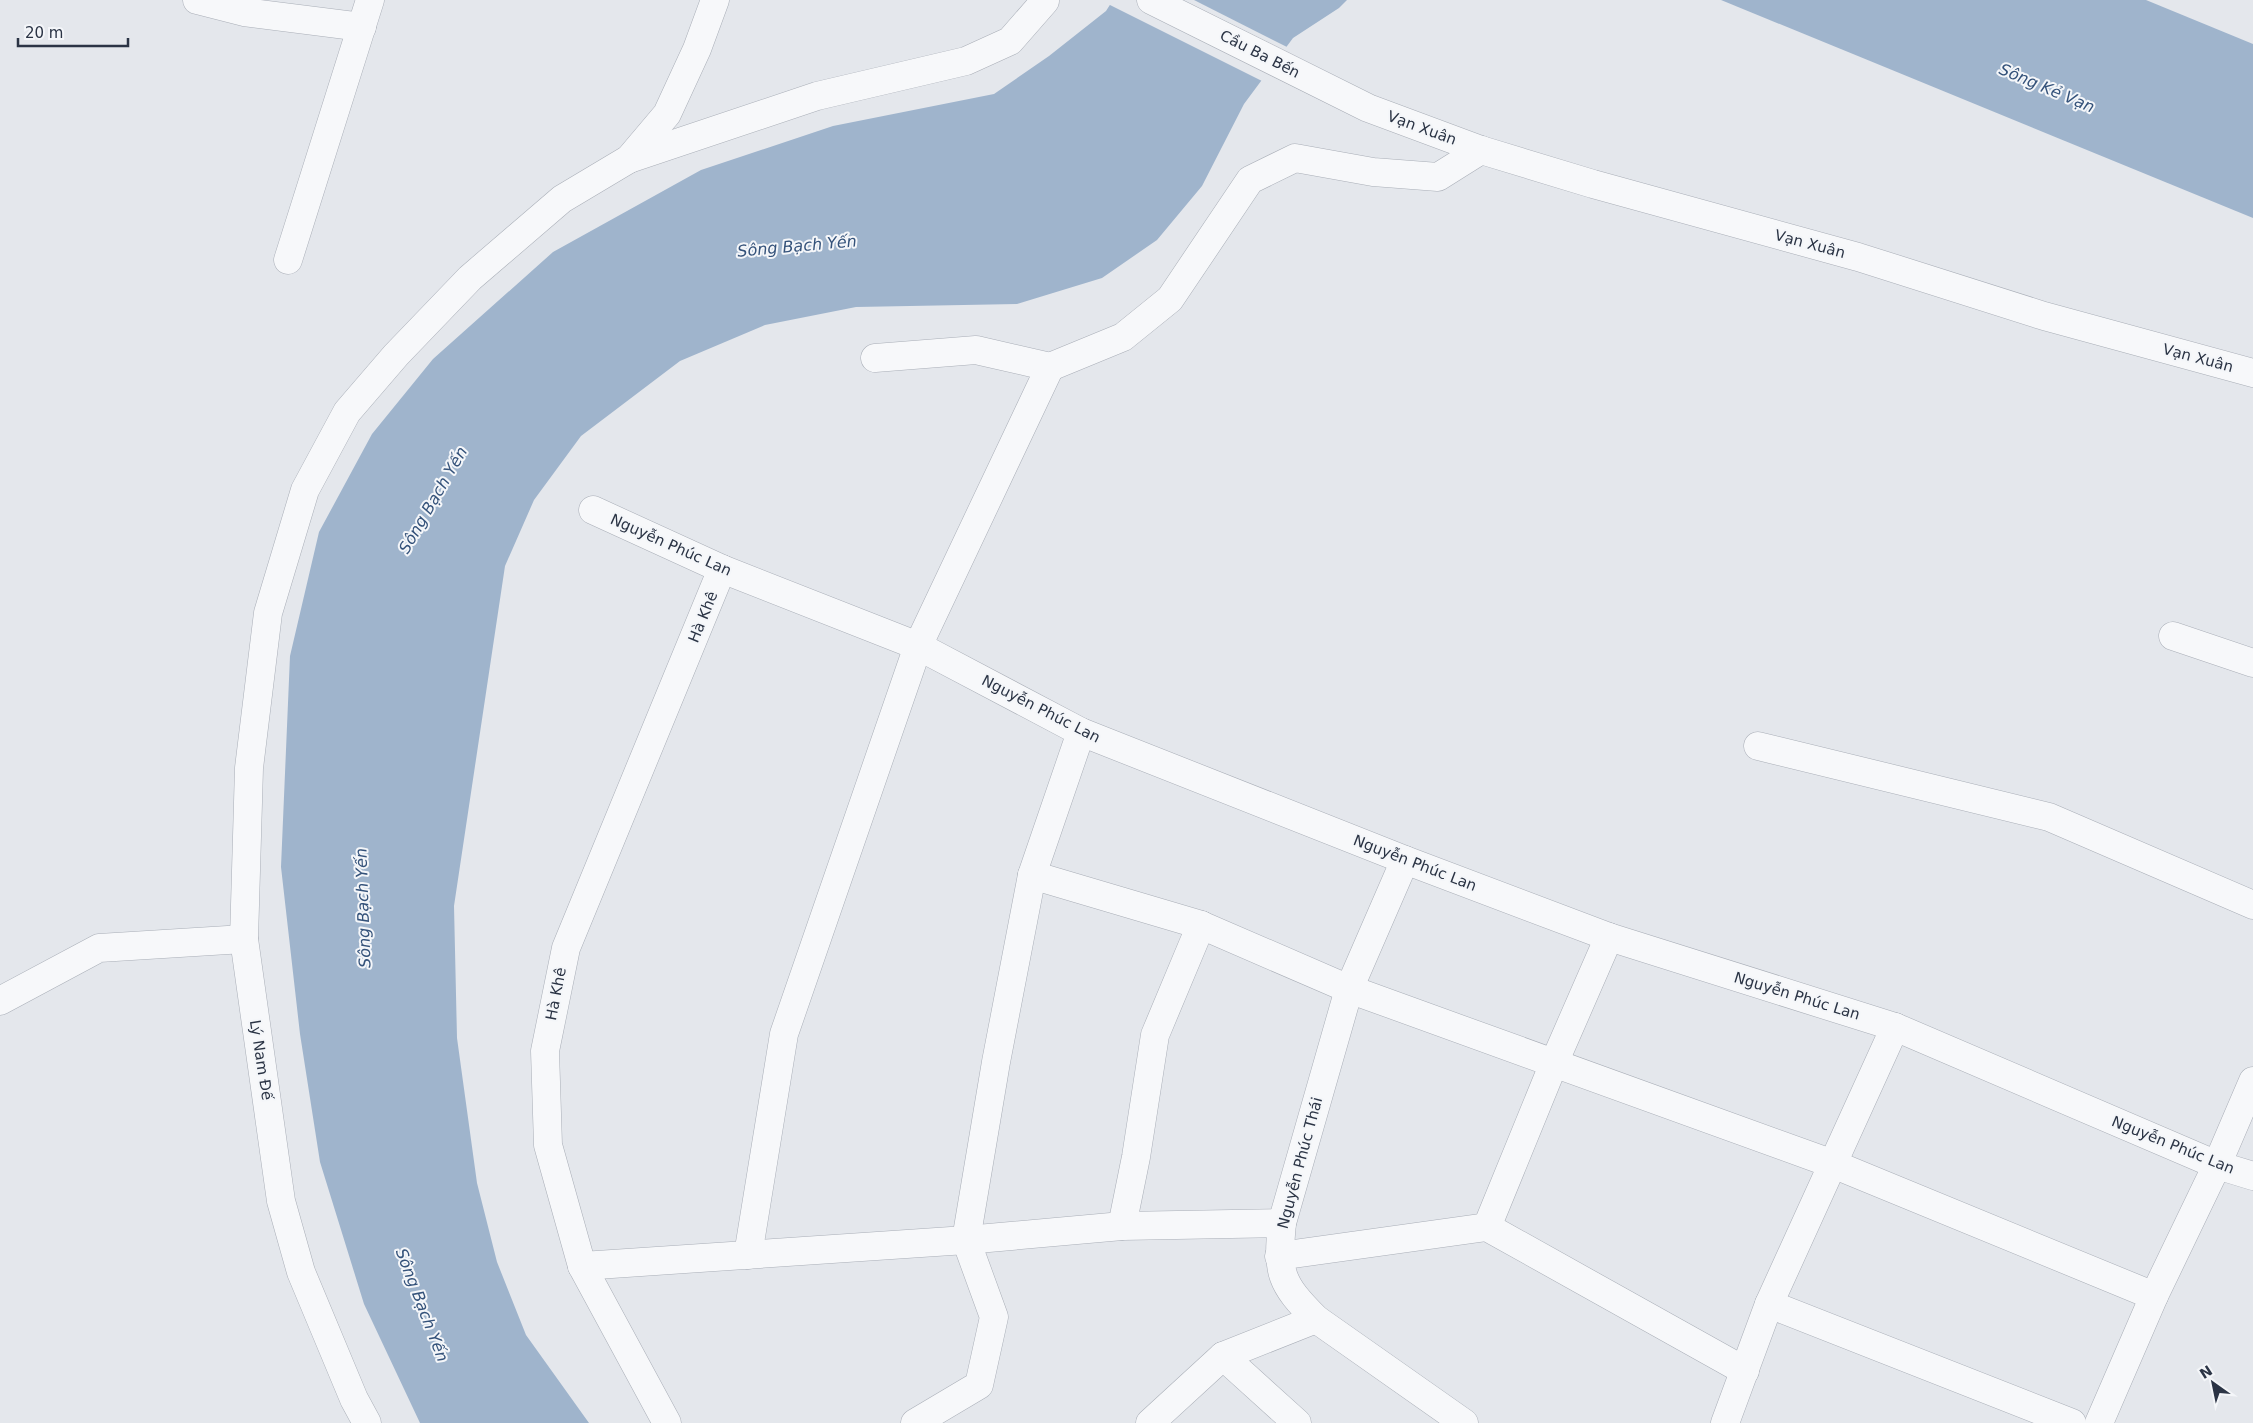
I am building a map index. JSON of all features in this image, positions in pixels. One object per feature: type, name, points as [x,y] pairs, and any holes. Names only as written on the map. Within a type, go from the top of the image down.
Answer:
[{"type":"street","points":[[197,0],[244,12],[362,27]]},
{"type":"street","points":[[288,260],[370,0]]},
{"type":"street","points":[[628,160],[666,114],[697,49],[715,0]]},
{"type":"street","name":"Cầu Ba Bến","points":[[1151,0],[1368,108]]},
{"type":"street","points":[[628,160],[817,96],[966,61],[1010,41],[1045,1]]},
{"type":"street","name":"Vạn Xuân","points":[[1368,108],[1481,150],[1593,184],[1858,257],[2044,316],[2253,373]]},
{"type":"street","points":[[875,358],[976,350],[1050,367],[1123,337],[1170,299],[1250,180],[1295,158],[1373,172],[1438,177],[1481,150]]},
{"type":"street","name":"Lý Nam Đế","points":[[367,1423],[354,1399],[301,1272],[281,1201],[244,939],[249,768],[268,613],[305,490],[347,412],[396,355],[470,278],[562,199],[628,160]]},
{"type":"street","points":[[748,1255],[784,1034],[918,646],[1050,367]]},
{"type":"street","name":"Nguyễn Phúc Lan","points":[[593,510],[722,569],[918,646],[1081,732],[1406,860],[1609,937],[1895,1027],[2218,1165],[2253,1176]]},
{"type":"street","name":"Hà Khê","points":[[667,1423],[582,1266],[548,1145],[545,1051],[566,948],[722,569]]},
{"type":"street","points":[[2172,636],[2253,663]]},
{"type":"street","points":[[916,1423],[979,1385],[994,1317],[966,1240],[996,1062],[1032,875],[1081,732]]},
{"type":"street","points":[[1758,746],[2049,817],[2253,904]]},
{"type":"street","name":"Nguyễn Phúc Thái","points":[[1406,860],[1349,989],[1282,1223],[1279,1256],[1286,1283],[1296,1298],[1316,1319],[1464,1423]]},
{"type":"street","points":[[1032,875],[1201,925],[1349,989],[1833,1164],[2154,1296]]},
{"type":"street","points":[[1122,1226],[1136,1157],[1155,1035],[1201,925]]},
{"type":"street","points":[[1487,1227],[1554,1062],[1609,937]]},
{"type":"street","points":[[0,1001],[99,948],[244,939]]},
{"type":"street","points":[[1725,1423],[1769,1304],[1895,1027]]},
{"type":"street","points":[[2099,1423],[2154,1296],[2218,1165],[2253,1081]]},
{"type":"street","points":[[582,1266],[966,1240],[1122,1226],[1282,1223]]},
{"type":"street","points":[[1279,1256],[1487,1227],[1745,1371]]},
{"type":"street","points":[[1769,1304],[2072,1423]]},
{"type":"street","points":[[1150,1423],[1223,1356],[1316,1319]]},
{"type":"street","points":[[1223,1356],[1297,1423]]},
{"type":"water","name":"Sông Bạch Yến","points":[[1113,0],[1347,0],[1339,8],[1293,38],[1244,104],[1202,186],[1157,240],[1102,278],[1017,304],[856,307],[765,325],[680,361],[581,436],[534,500],[505,566],[454,906],[457,1038],[477,1183],[497,1262],[526,1335],[589,1423],[420,1423],[364,1304],[320,1162],[300,1034],[281,867],[290,656],[319,532],[372,434],[433,359],[553,252],[701,170],[833,126],[994,94],[1049,56],[1106,11]]},
{"type":"water","name":"Sông Kẻ Vạn","points":[[1721,0],[2146,0],[2253,44],[2253,218]]},
{"type":"pier","points":[[1110,0],[1194,0],[1289,48],[1264,82],[1108,4]]}]
